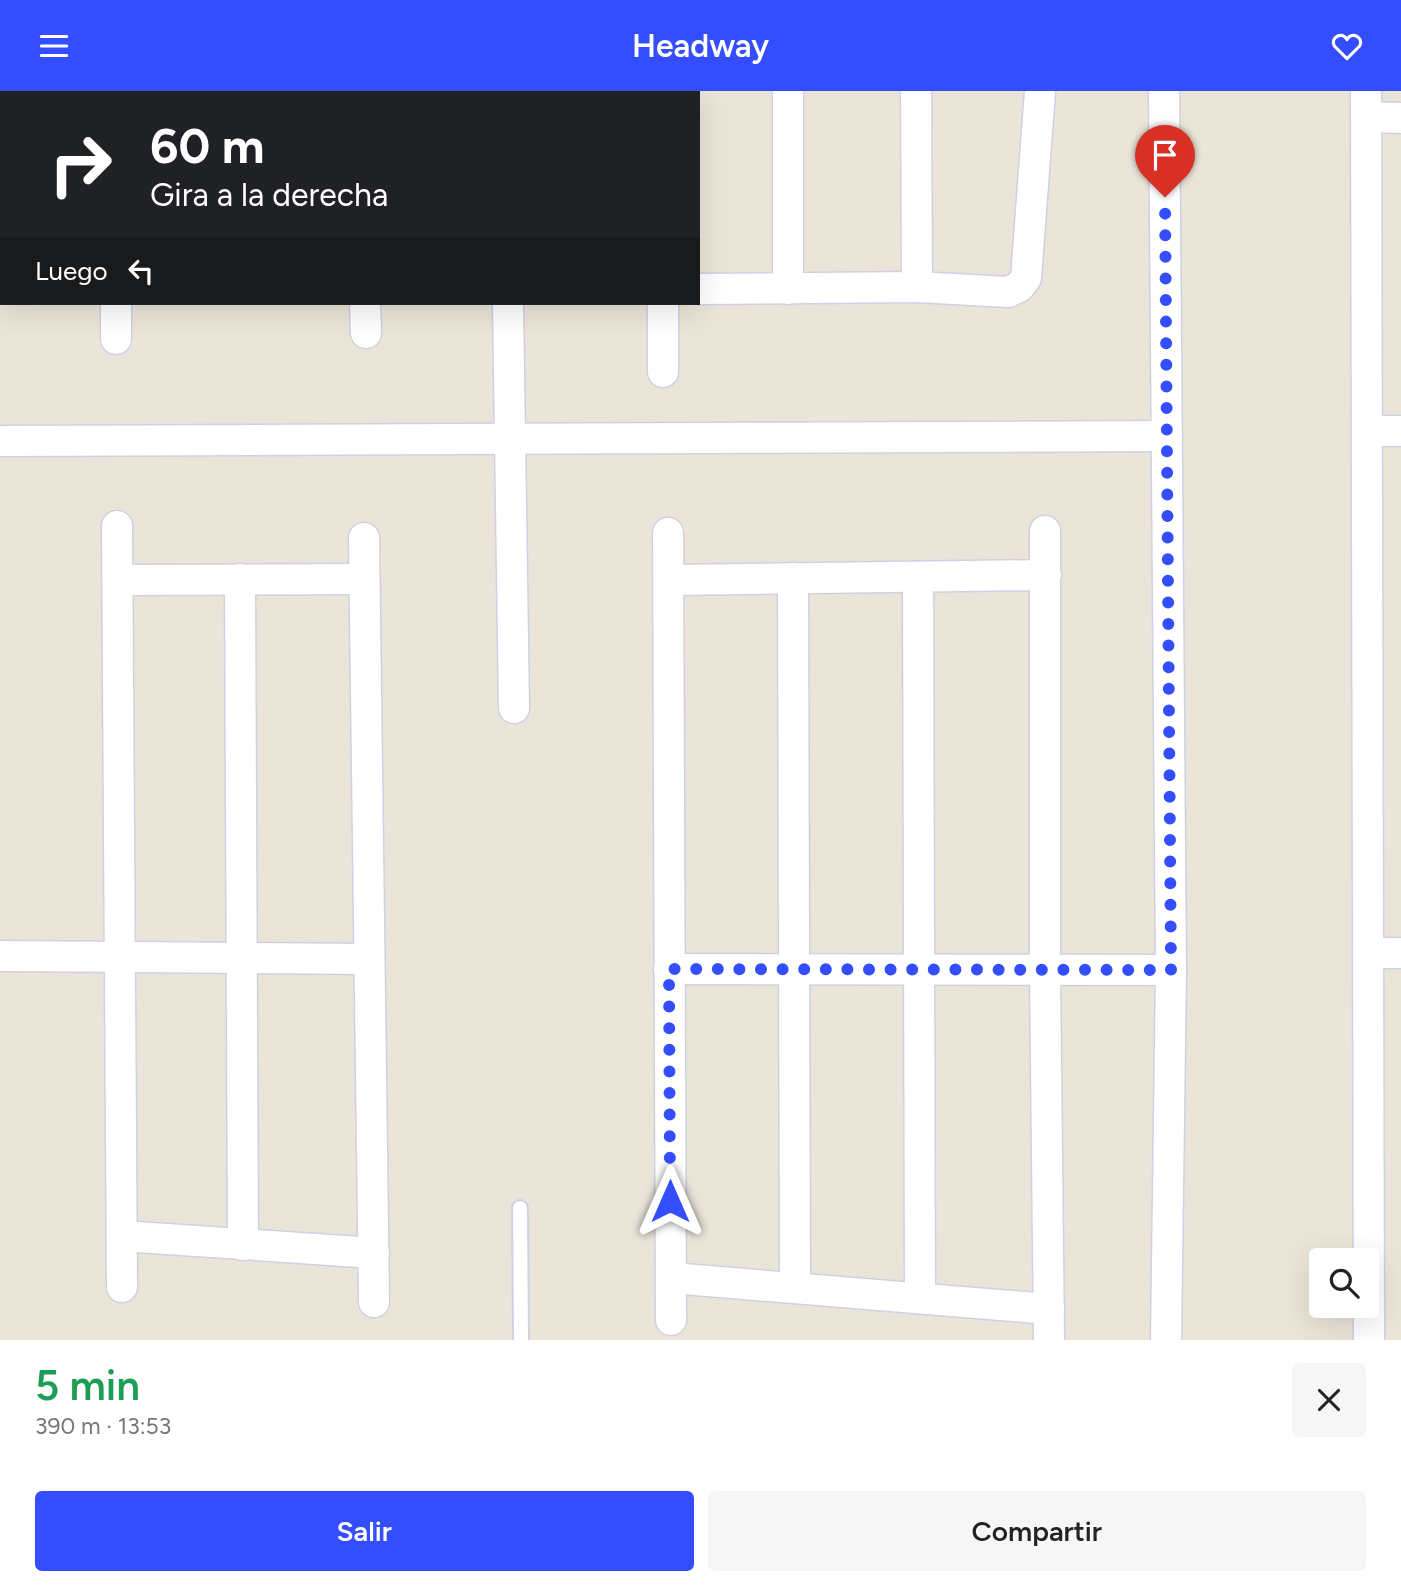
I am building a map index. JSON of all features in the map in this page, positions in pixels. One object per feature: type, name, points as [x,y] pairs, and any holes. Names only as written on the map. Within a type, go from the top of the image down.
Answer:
[{"type":"street","points":[[788,91],[788,289]]},
{"type":"street","points":[[916,91],[917,288]]},
{"type":"street","points":[[700,289],[917,288],[1007,292],[1018,287],[1026,278],[1040,91]]},
{"type":"street","points":[[1164,91],[1171,970],[1166,1340]]},
{"type":"street","points":[[1369,1340],[1366,104],[1401,118]]},
{"type":"street","points":[[116,305],[116,339]]},
{"type":"street","points":[[365,305],[366,333]]},
{"type":"street","points":[[508,305],[514,708]]},
{"type":"street","points":[[663,305],[663,372]]},
{"type":"street","points":[[1368,431],[1401,431]]},
{"type":"street","points":[[0,441],[1167,436]]},
{"type":"street","points":[[117,526],[122,1287]]},
{"type":"street","points":[[1045,531],[1045,970],[1049,1340]]},
{"type":"street","points":[[668,533],[671,1320]]},
{"type":"street","points":[[364,538],[374,1302]]},
{"type":"street","points":[[668,580],[1045,575]]},
{"type":"street","points":[[918,577],[920,1298]]},
{"type":"street","points":[[793,578],[796,1288]]},
{"type":"street","points":[[240,579],[243,1245]]},
{"type":"street","points":[[118,580],[365,579]]},
{"type":"street","points":[[1368,953],[1401,953]]},
{"type":"street","points":[[0,956],[369,959]]},
{"type":"street","points":[[669,969],[1171,970]]},
{"type":"street","points":[[122,1237],[374,1254]]},
{"type":"street","points":[[671,1278],[1049,1308]]},
{"type":"lane","points":[[520,1208],[522,1340]]},
{"type":"route","points":[[670,1201],[669,969],[1171,970],[1165,197]]}]
